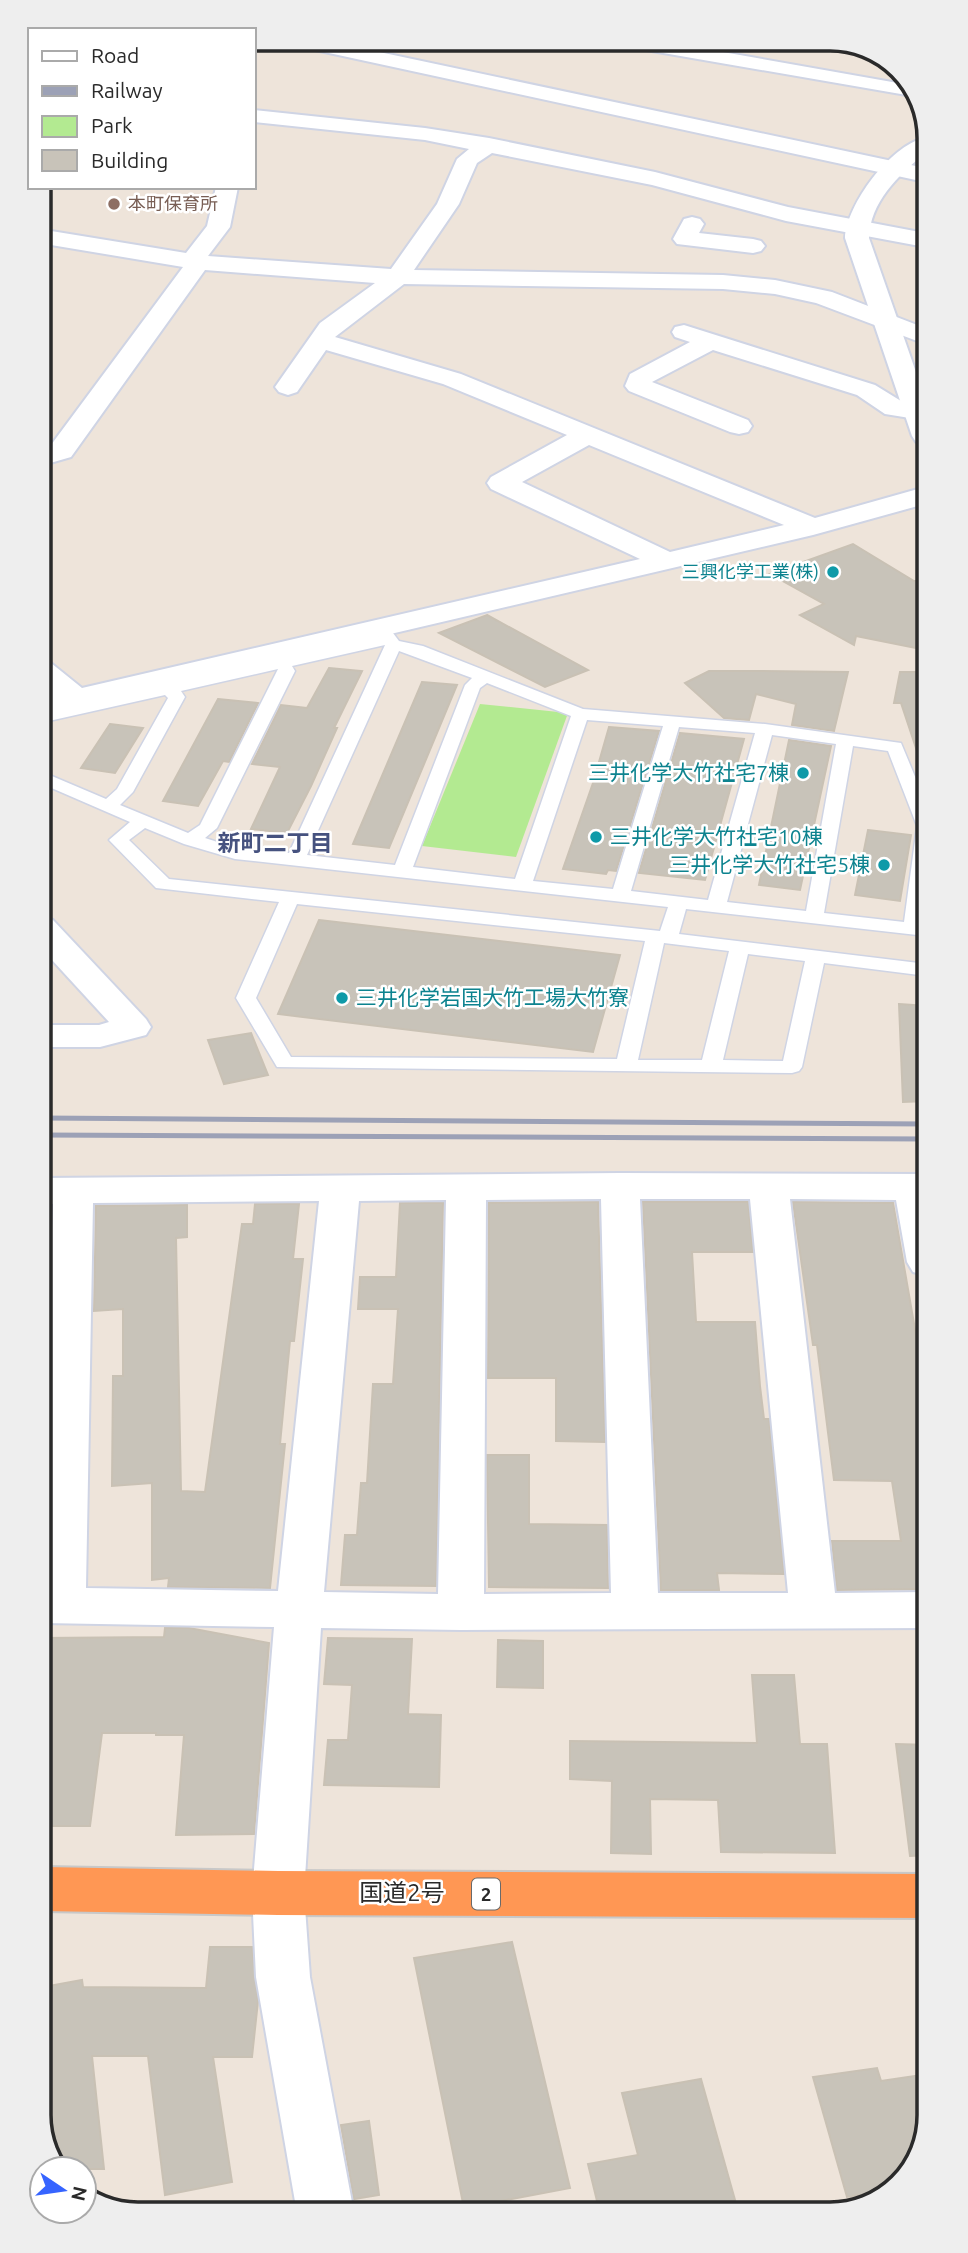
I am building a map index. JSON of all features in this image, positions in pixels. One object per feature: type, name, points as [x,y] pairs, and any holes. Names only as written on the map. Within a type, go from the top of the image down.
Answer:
[{"type":"highway","name":"国道2号","points":[[51,1889],[278,1894],[917,1896]]},
{"type":"street","points":[[347,51],[917,174]]},
{"type":"street","points":[[376,58],[390,51]]},
{"type":"street","points":[[690,51],[902,90]]},
{"type":"street","points":[[256,116],[425,134],[489,145],[621,171],[786,214],[917,239]]},
{"type":"street","points":[[288,387],[329,328],[397,278],[448,204],[468,159],[489,145]]},
{"type":"street","points":[[684,332],[866,390],[894,408],[916,411],[855,227],[892,169],[917,150]]},
{"type":"street","points":[[192,262],[218,227],[227,189]]},
{"type":"street","points":[[661,281],[661,276],[688,232],[749,254],[761,231],[786,214]]},
{"type":"street","points":[[51,238],[192,262],[397,278],[723,282],[775,287],[823,297],[917,334]]},
{"type":"street","points":[[51,454],[61,451],[52,443],[195,267],[192,262]]},
{"type":"street","points":[[320,340],[452,379],[813,527]]},
{"type":"street","points":[[711,341],[639,380],[638,386],[739,426]]},
{"type":"street","points":[[587,435],[501,482],[658,556],[664,562]]},
{"type":"street","points":[[51,705],[388,637],[664,562],[813,527],[917,497]]},
{"type":"street","points":[[51,679],[77,699]]},
{"type":"street","points":[[51,938],[133,1027],[100,1037],[51,1036]]},
{"type":"street","points":[[620,1186],[635,1611]]},
{"type":"street","points":[[917,1187],[620,1186],[57,1191],[52,1605],[461,1612],[917,1610]]},
{"type":"street","points":[[461,1612],[466,1187]]},
{"type":"street","points":[[769,1187],[813,1609]]},
{"type":"street","points":[[324,2202],[283,1977],[278,1894],[299,1610],[340,1190]]},
{"type":"lane","points":[[295,861],[388,637]]},
{"type":"lane","points":[[51,715],[388,637],[483,678],[580,714],[765,729],[895,747],[917,803]]},
{"type":"lane","points":[[190,840],[208,828],[287,671],[282,662]]},
{"type":"lane","points":[[401,873],[473,685],[483,678]]},
{"type":"lane","points":[[108,806],[124,792],[177,697],[167,688]]},
{"type":"lane","points":[[522,886],[580,714]]},
{"type":"lane","points":[[620,896],[673,720]]},
{"type":"lane","points":[[716,906],[765,729]]},
{"type":"lane","points":[[814,917],[846,739]]},
{"type":"lane","points":[[51,781],[190,840],[234,853],[917,929]]},
{"type":"lane","points":[[143,821],[118,840],[163,884],[291,896],[917,969]]},
{"type":"lane","points":[[291,896],[246,998],[284,1063],[792,1067],[816,957]]},
{"type":"lane","points":[[626,1066],[662,938],[679,902]]},
{"type":"lane","points":[[711,1066],[740,948]]},
{"type":"green space","points":[[480,704],[568,713],[516,857],[422,846]]},
{"type":"building","points":[[853,544],[917,581],[917,648],[856,636],[854,645],[800,615],[824,604],[770,574]]},
{"type":"building","points":[[487,615],[588,670],[545,687],[439,633]]},
{"type":"building","points":[[329,668],[362,671],[334,728],[337,728],[311,786],[287,833],[251,829],[280,767],[252,764],[281,705],[307,708]]},
{"type":"building","points":[[709,671],[848,672],[834,731],[792,725],[796,704],[756,694],[749,720],[724,718],[685,683]]},
{"type":"building","points":[[900,672],[917,672],[917,751],[901,703],[894,703]]},
{"type":"building","points":[[422,682],[457,685],[389,848],[353,844]]},
{"type":"building","points":[[218,699],[258,703],[229,762],[223,761],[198,806],[163,801]]},
{"type":"building","points":[[110,724],[143,728],[115,773],[81,768]]},
{"type":"building","points":[[609,727],[659,731],[616,871],[608,870],[606,874],[563,869],[593,783]]},
{"type":"building","points":[[680,733],[744,739],[705,880],[639,873]]},
{"type":"building","points":[[789,740],[831,746],[800,890],[759,885]]},
{"type":"building","name":"三井化学大竹社宅5棟","points":[[868,830],[911,835],[900,901],[855,895]]},
{"type":"building","name":"三井化学岩国大竹工場大竹寮","points":[[319,920],[620,955],[593,1052],[278,1014]]},
{"type":"building","points":[[899,1004],[917,1005],[917,1101],[903,1102]]},
{"type":"building","points":[[251,1033],[268,1075],[224,1084],[208,1040]]},
{"type":"building","points":[[598,1202],[605,1442],[556,1441],[556,1378],[488,1378],[489,1203]]},
{"type":"building","points":[[643,1202],[748,1202],[753,1252],[692,1252],[696,1322],[755,1322],[764,1419],[769,1419],[784,1574],[717,1573],[719,1590],[661,1590]]},
{"type":"building","points":[[793,1202],[893,1203],[917,1341],[917,1589],[837,1590],[832,1541],[901,1541],[892,1481],[834,1480],[817,1345],[813,1345]]},
{"type":"building","points":[[400,1203],[443,1203],[436,1586],[341,1585],[345,1535],[357,1535],[361,1483],[367,1483],[373,1384],[393,1384],[398,1309],[358,1309],[360,1277],[396,1277]]},
{"type":"building","points":[[255,1204],[299,1204],[293,1259],[303,1259],[294,1341],[290,1341],[280,1444],[285,1444],[270,1588],[168,1587],[169,1578],[152,1580],[152,1483],[112,1486],[113,1376],[123,1376],[123,1309],[94,1311],[96,1206],[187,1205],[187,1237],[176,1238],[181,1491],[205,1492],[242,1224],[253,1224]]},
{"type":"building","points":[[487,1455],[529,1455],[529,1524],[607,1525],[608,1588],[489,1587]]},
{"type":"building","points":[[165,1628],[189,1628],[269,1643],[254,1834],[176,1835],[184,1735],[156,1733],[102,1733],[90,1826],[51,1826],[51,1638],[164,1637]]},
{"type":"building","points":[[328,1638],[412,1639],[408,1714],[441,1715],[439,1787],[324,1785],[328,1740],[348,1740],[352,1685],[324,1684]]},
{"type":"building","points":[[498,1640],[543,1641],[543,1688],[497,1687]]},
{"type":"building","points":[[752,1675],[794,1675],[800,1744],[827,1744],[835,1853],[721,1852],[718,1800],[650,1799],[651,1854],[611,1853],[612,1781],[570,1779],[570,1741],[757,1743]]},
{"type":"building","points":[[896,1744],[917,1745],[917,1856],[910,1856]]},
{"type":"building","points":[[512,1942],[570,2188],[496,2202],[463,2202],[414,1958]]},
{"type":"building","points":[[210,1947],[252,1947],[258,2001],[252,2057],[213,2057],[232,2182],[165,2195],[148,2056],[92,2056],[104,2169],[98,2169],[98,2155],[60,2155],[52,2133],[51,2116],[51,1986],[82,1980],[83,1987],[206,1988]]},
{"type":"building","points":[[877,2068],[881,2081],[917,2076],[917,2127],[913,2143],[899,2168],[879,2188],[866,2194],[847,2197],[813,2077]]},
{"type":"building","points":[[701,2079],[735,2200],[597,2202],[588,2164],[638,2155],[622,2093]]},
{"type":"building","points":[[369,2121],[379,2195],[354,2199],[341,2125]]},
{"type":"railway","points":[[51,1118],[917,1124]]},
{"type":"railway","points":[[51,1135],[917,1139]]},
{"type":"place","name":"本町保育所","points":[[114,204]]},
{"type":"place","name":"三興化学工業(株)","points":[[833,572]]},
{"type":"place","name":"三井化学大竹社宅7棟","points":[[803,773]]},
{"type":"place","name":"三井化学大竹社宅10棟","points":[[596,837]]},
{"type":"place","name":"三井化学大竹社宅5棟","points":[[884,865]]},
{"type":"place","name":"三井化学岩国大竹工場大竹寮","points":[[342,998]]},
{"type":"district","name":"新町二丁目","points":[[275,843]]}]
